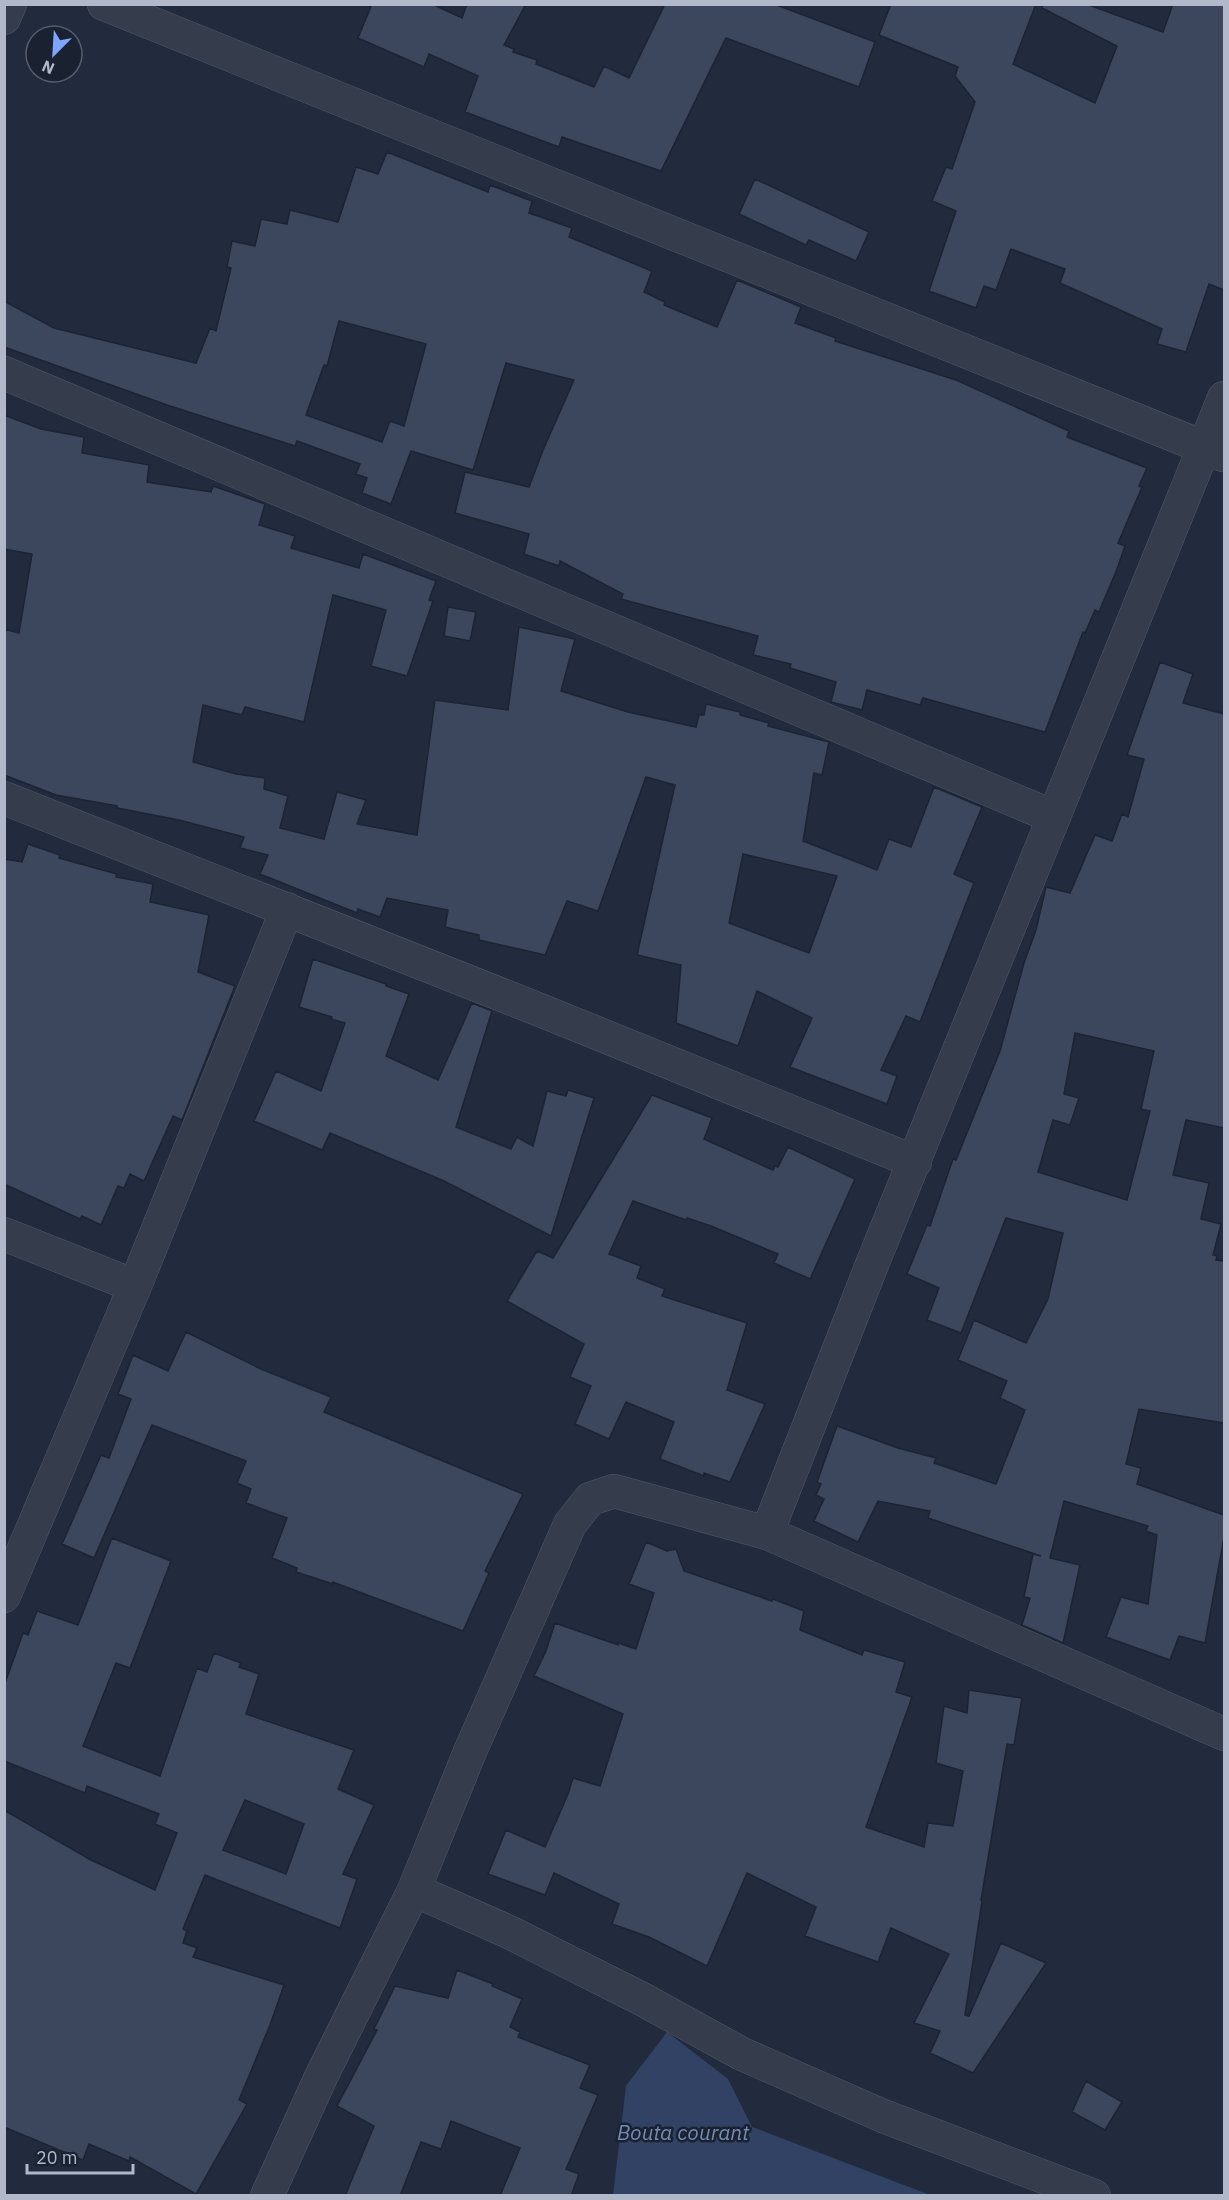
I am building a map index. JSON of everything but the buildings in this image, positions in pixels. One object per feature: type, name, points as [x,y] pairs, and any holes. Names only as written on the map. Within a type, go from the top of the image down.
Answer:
[{"type":"street","points":[[4,18],[10,4]]},
{"type":"street","points":[[104,4],[1214,451]]},
{"type":"street","points":[[4,373],[1054,817]]},
{"type":"street","points":[[767,1533],[1054,817],[1214,451],[1224,398]]},
{"type":"street","points":[[4,798],[287,909],[915,1162]]},
{"type":"street","points":[[4,1596],[135,1286],[287,909]]},
{"type":"street","points":[[4,1234],[135,1286]]},
{"type":"street","points":[[267,2196],[320,2079],[414,1890],[469,1754],[570,1524],[590,1499],[614,1491],[767,1533],[1224,1734]]},
{"type":"street","points":[[414,1890],[509,1932],[764,2063],[883,2116],[1094,2196]]},
{"type":"water","name":"Bouta courant","points":[[667,2032],[728,2079],[752,2127],[930,2195],[613,2195],[626,2086]]}]
